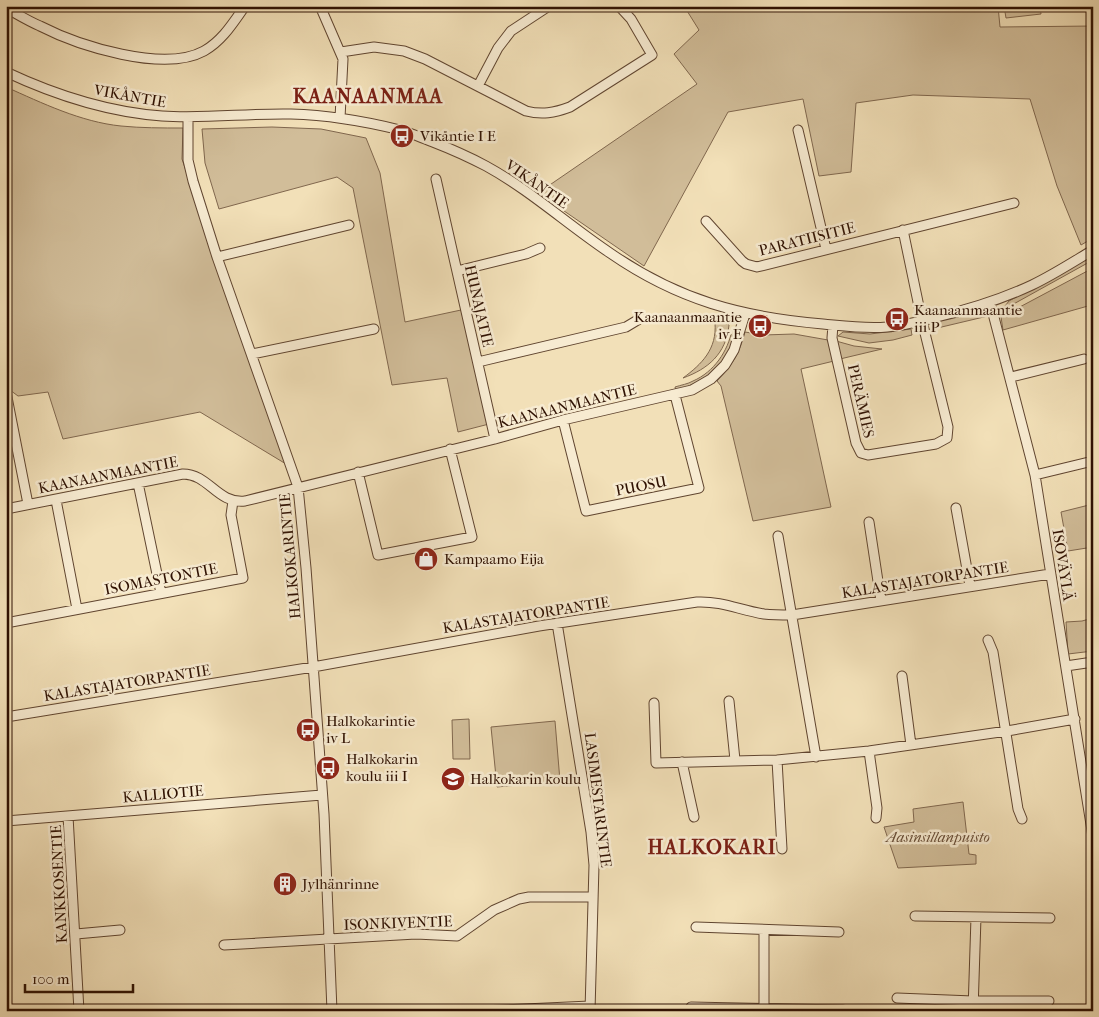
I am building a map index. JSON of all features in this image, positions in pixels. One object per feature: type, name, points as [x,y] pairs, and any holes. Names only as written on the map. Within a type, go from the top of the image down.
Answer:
[{"type":"street","points":[[6,8],[62,36],[108,50],[160,60],[188,58],[204,50],[224,35],[245,6]]},
{"type":"street","points":[[320,6],[341,52],[343,67],[340,118]]},
{"type":"street","points":[[478,86],[498,48],[511,31],[549,6]]},
{"type":"street","points":[[341,52],[374,47],[404,51],[425,58],[526,112],[555,113],[570,107],[652,55],[630,19],[619,6]]},
{"type":"street","name":"VIKÅNTIE","points":[[6,72],[46,90],[126,112],[188,117],[289,114],[340,118],[404,131],[451,149],[504,177],[607,252],[646,276],[707,303],[745,314]]},
{"type":"street","name":"HALKOKARINTIE","points":[[188,117],[190,169],[217,257],[298,487],[322,795],[332,1011]]},
{"type":"street","points":[[798,130],[826,249]]},
{"type":"street","name":"HUNAJATIE","points":[[436,179],[495,438]]},
{"type":"street","name":"PARATIISITIE","points":[[706,221],[736,256],[752,266],[1014,203]]},
{"type":"street","points":[[217,257],[349,225]]},
{"type":"street","points":[[903,230],[922,320]]},
{"type":"street","points":[[457,271],[526,254],[540,248]]},
{"type":"street","points":[[745,314],[792,322],[879,328],[922,320],[990,302],[1033,284],[1093,250]]},
{"type":"street","name":"ISOVÄYLÄ","points":[[990,302],[1035,475],[1093,837]]},
{"type":"street","name":"KAANAANMAANTIE","points":[[6,509],[182,474],[201,479],[227,499],[245,501],[563,420],[675,395],[704,384],[725,365],[734,350],[745,314]]},
{"type":"street","points":[[478,362],[626,326],[641,318]]},
{"type":"street","name":"PERÄMIES","points":[[833,325],[832,338],[856,443],[861,454],[868,455],[936,444],[947,438],[948,427],[922,320]]},
{"type":"street","points":[[252,354],[374,329]]},
{"type":"street","points":[[1010,377],[1084,359]]},
{"type":"street","points":[[6,392],[28,504]]},
{"type":"street","name":"PUOSU","points":[[563,420],[586,511],[698,488],[675,395]]},
{"type":"street","points":[[358,472],[378,554],[472,537],[450,449]]},
{"type":"street","points":[[1035,475],[1093,461]]},
{"type":"street","points":[[138,482],[160,593]]},
{"type":"street","points":[[56,500],[77,609]]},
{"type":"street","name":"ISOMASTONTIE","points":[[6,623],[243,578],[231,515],[233,501]]},
{"type":"street","points":[[956,508],[970,586]]},
{"type":"street","points":[[869,522],[881,601]]},
{"type":"street","points":[[778,536],[816,757]]},
{"type":"street","name":"KALASTAJATORPANTIE","points":[[6,717],[313,667],[558,623],[697,602],[719,602],[774,615],[792,615],[1050,574]]},
{"type":"street","name":"LASIMESTARINTIE","points":[[558,623],[591,832],[594,865],[590,1008]]},
{"type":"street","points":[[988,640],[993,652],[1018,809],[1022,819]]},
{"type":"street","points":[[1066,666],[1093,662]]},
{"type":"street","points":[[902,676],[911,745]]},
{"type":"street","points":[[730,701],[735,760]]},
{"type":"street","points":[[654,703],[656,763],[777,760],[816,757],[911,745],[1074,719]]},
{"type":"street","points":[[869,751],[877,808],[876,818]]},
{"type":"street","points":[[777,760],[782,850]]},
{"type":"street","points":[[682,762],[694,817]]},
{"type":"street","name":"KALLIOTIE","points":[[6,822],[322,795]]},
{"type":"street","name":"KANKKOSENTIE","points":[[68,816],[79,1011]]},
{"type":"street","name":"ISONKIVENTIE","points":[[224,946],[416,934],[457,936],[494,910],[519,899],[529,897],[593,897]]},
{"type":"street","points":[[915,916],[1050,918]]},
{"type":"street","points":[[973,1011],[976,917]]},
{"type":"street","points":[[696,927],[839,932]]},
{"type":"street","points":[[76,934],[120,930]]},
{"type":"street","points":[[764,930],[764,1010]]},
{"type":"street","points":[[897,998],[1049,1001]]},
{"type":"street","points":[[692,1007],[764,1010],[843,1010]]},
{"type":"street","points":[[482,1011],[590,1008]]},
{"type":"green space","points":[[684,6],[998,6],[1000,27],[1093,26],[1093,238],[1081,245],[1057,186],[1030,99],[913,95],[856,103],[851,172],[819,176],[803,99],[728,112],[644,266],[538,193],[697,84],[674,54],[699,30]]},
{"type":"green space","points":[[1004,6],[1040,6],[1041,14],[1006,18]]},
{"type":"green space","points":[[6,87],[62,111],[106,124],[129,127],[183,128],[182,159],[286,464],[200,412],[63,439],[48,392],[18,396],[6,387]]},
{"type":"green space","points":[[272,127],[321,129],[366,138],[380,173],[405,322],[461,310],[489,424],[458,432],[447,378],[392,385],[353,188],[337,177],[219,209],[205,163],[202,129]]},
{"type":"green space","points":[[1093,254],[1093,260],[1001,311],[1009,301]]},
{"type":"green space","points":[[1093,268],[1093,320],[1088,306],[1003,330],[1001,317]]},
{"type":"green space","points":[[977,310],[984,311],[988,316],[929,330],[937,321]]},
{"type":"green space","points":[[705,315],[729,325],[724,344],[720,352],[708,365],[683,378],[702,361],[714,341],[715,323]]},
{"type":"green space","points":[[911,329],[912,335],[869,343],[838,336],[843,332],[870,334]]},
{"type":"green space","points":[[732,330],[737,331],[733,343],[715,370],[697,382],[676,391],[675,387],[701,377],[714,366],[727,346]]},
{"type":"green space","points":[[745,332],[763,335],[794,334],[828,340],[834,361],[801,369],[831,507],[753,521],[721,386],[717,381],[735,358]]},
{"type":"green space","points":[[836,341],[854,346],[882,349],[840,359]]},
{"type":"green space","points":[[1093,504],[1093,547],[1068,551],[1061,512]]},
{"type":"green space","points":[[1093,618],[1093,651],[1068,654],[1066,622]]},
{"type":"green space","points":[[469,719],[470,759],[453,759],[452,720]]},
{"type":"green space","points":[[555,721],[560,781],[497,787],[491,727]]},
{"type":"green space","name":"Aasinsillanpuisto","points":[[963,802],[969,854],[976,855],[976,864],[898,868],[884,827],[914,822],[913,809]]},
{"type":"place","name":"Vikåntie I E","points":[[402,136]]},
{"type":"place","name":"Kaanaanmaantie iii P","points":[[897,319]]},
{"type":"place","name":"Kaanaanmaantie iv E","points":[[760,326]]},
{"type":"place","name":"Kampaamo Eija","points":[[426,559]]},
{"type":"place","name":"Halkokarintie iv L","points":[[308,730]]},
{"type":"place","name":"Halkokarin koulu iii I","points":[[328,768]]},
{"type":"place","name":"Halkokarin koulu","points":[[453,779]]},
{"type":"place","name":"Jylhänrinne","points":[[285,884]]},
{"type":"district","name":"KAANAANMAA","points":[[368,96]]},
{"type":"district","name":"HALKOKARI","points":[[712,847]]}]
